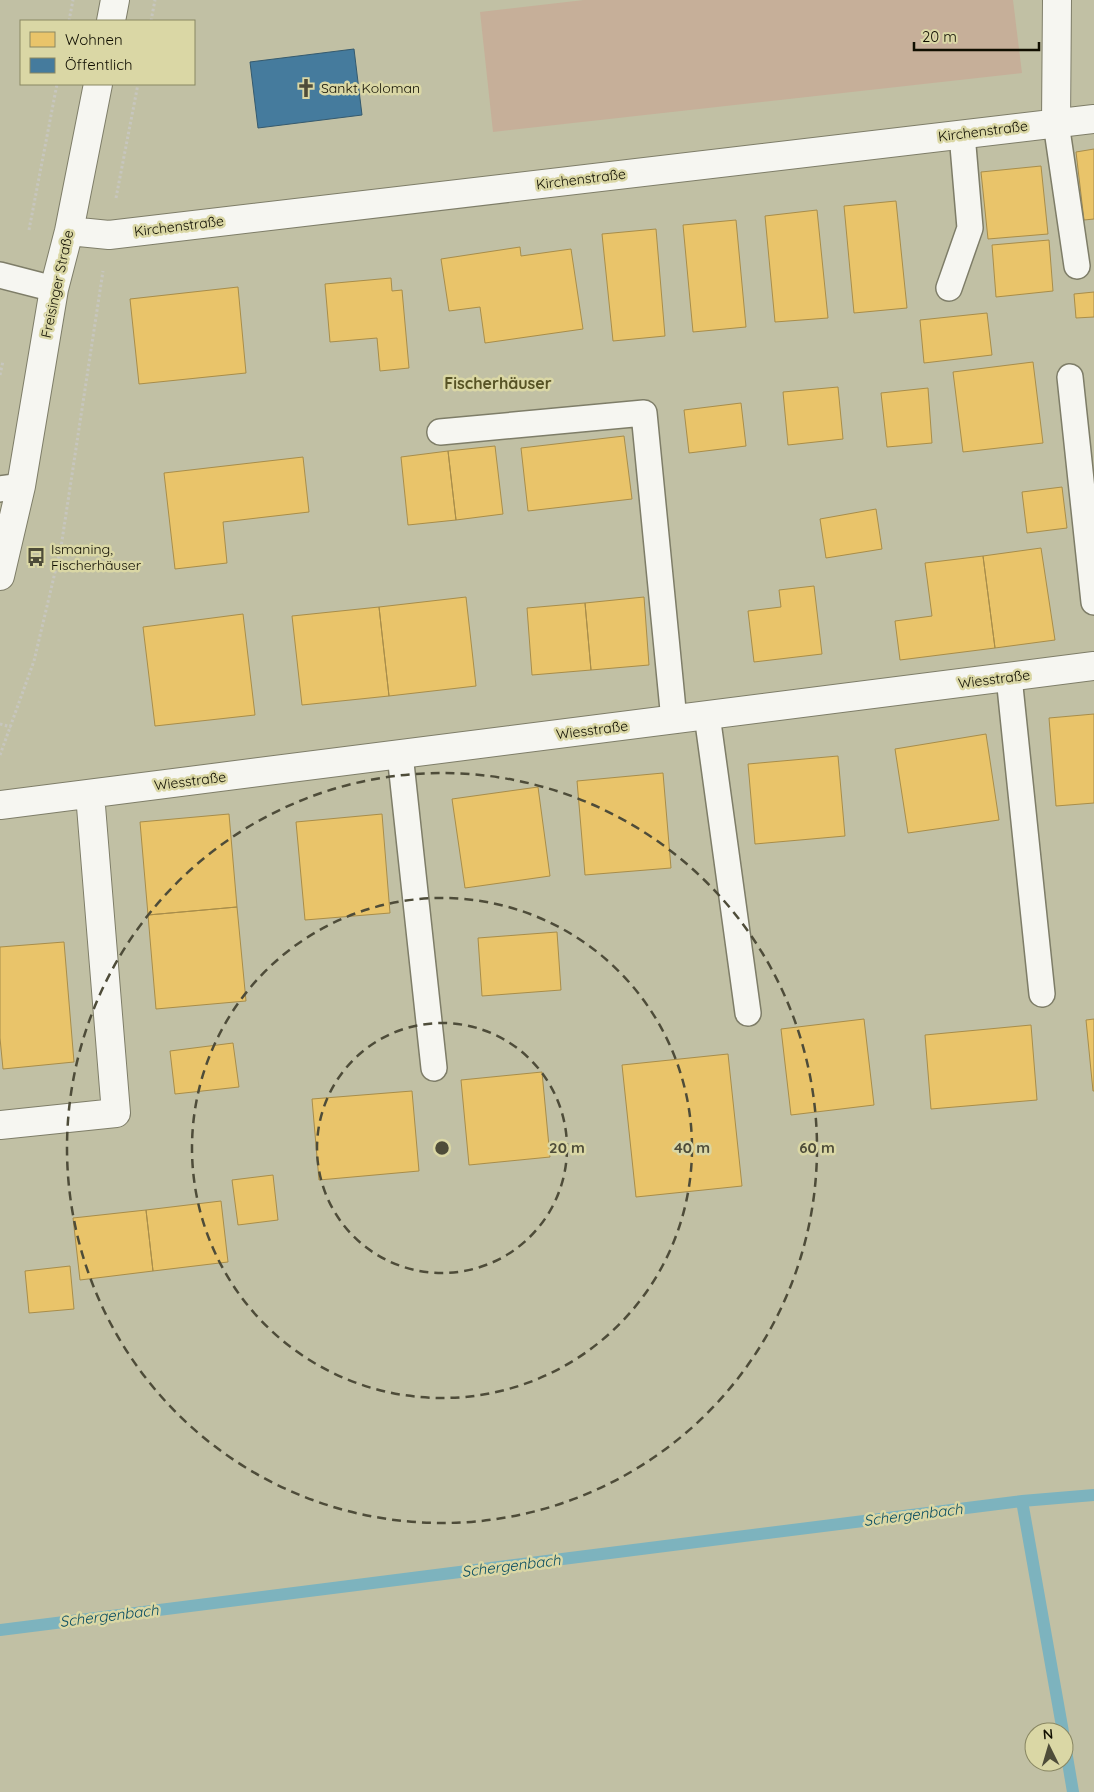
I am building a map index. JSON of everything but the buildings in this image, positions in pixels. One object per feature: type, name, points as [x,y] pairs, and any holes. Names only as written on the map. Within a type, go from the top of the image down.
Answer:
[{"type":"street","points":[[110,20],[115,0]]},
{"type":"street","points":[[1056,123],[1057,0]]},
{"type":"street","name":"Freisinger Straße","points":[[0,576],[10,487],[54,289],[69,231],[98,85]]},
{"type":"street","name":"Kirchenstraße","points":[[69,231],[109,235],[1094,119]]},
{"type":"street","name":"Wiesstraße","points":[[0,805],[1094,666]]},
{"type":"street","points":[[0,1125],[116,1113],[90,794]]},
{"type":"lane","points":[[1056,123],[1077,266]]},
{"type":"lane","points":[[949,288],[970,228],[962,134]]},
{"type":"lane","points":[[9,278],[54,289]]},
{"type":"lane","points":[[1070,377],[1094,602]]},
{"type":"lane","points":[[440,432],[644,413],[674,720]]},
{"type":"lane","points":[[1009,677],[1042,994]]},
{"type":"lane","points":[[707,715],[748,1013]]},
{"type":"lane","points":[[400,754],[434,1068]]},
{"type":"path","points":[[69,20],[73,0]]},
{"type":"path","points":[[151,20],[155,0]]},
{"type":"path","points":[[9,278],[58,85]]},
{"type":"path","points":[[0,755],[34,661],[61,547],[76,435],[109,235],[138,85]]},
{"type":"path","points":[[0,375],[4,356]]},
{"type":"path","points":[[0,724],[11,728]]},
{"type":"shaded area","points":[[584,0],[1013,0],[1022,73],[493,132],[480,12]]},
{"type":"waterway","name":"Schergenbach","points":[[0,1630],[1022,1501],[1094,1495]]},
{"type":"waterway","name":"Schergenbach","points":[[1022,1501],[1061,1722]]},
{"type":"waterway","name":"Schergenbach","points":[[1070,1772],[1073,1792]]},
{"type":"place","name":"Sankt Koloman","points":[[306,88]]},
{"type":"place","name":"Ismaning, Fischerhäuser","points":[[36,557]]},
{"type":"district","name":"Fischerhäuser","points":[[498,383]]}]
